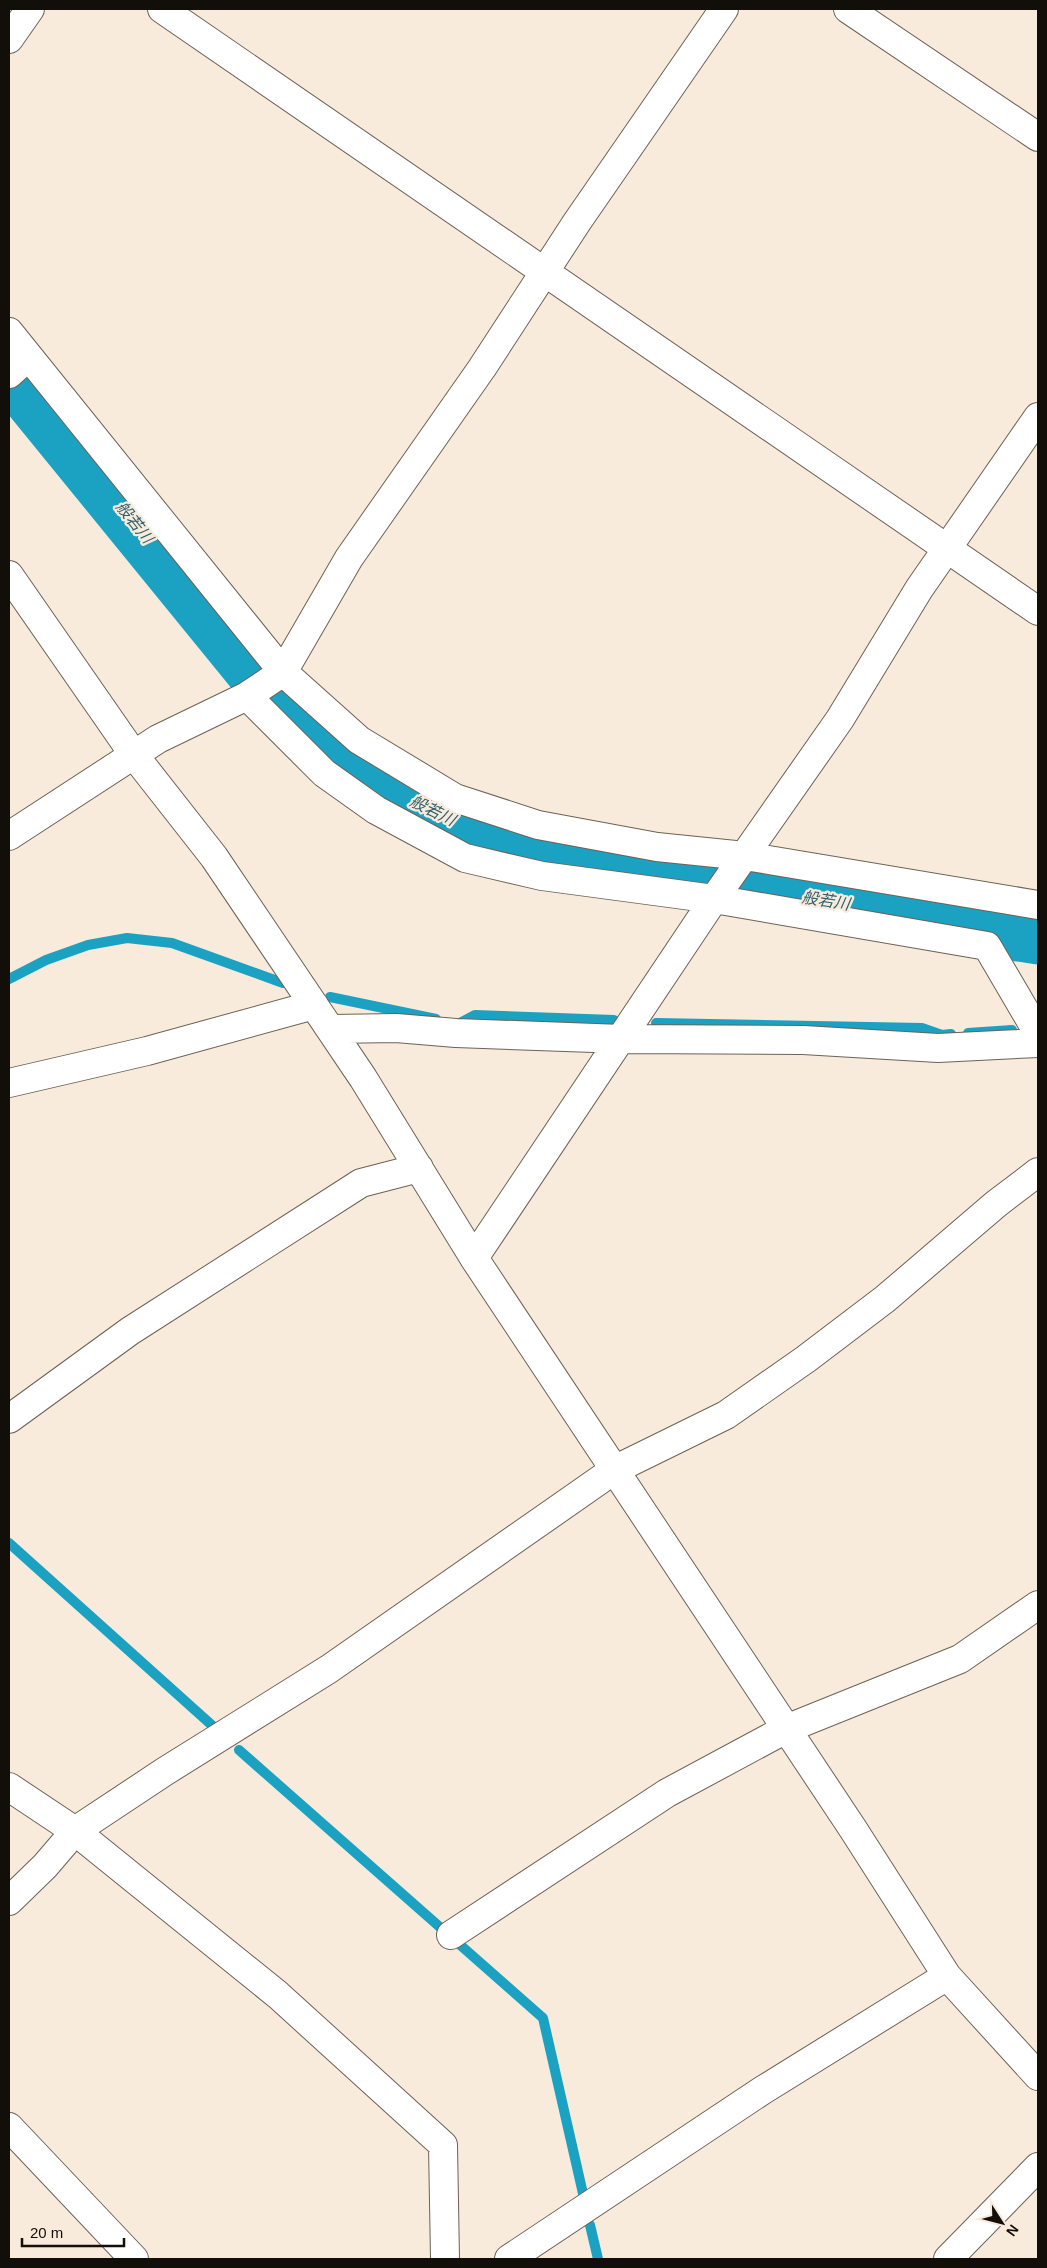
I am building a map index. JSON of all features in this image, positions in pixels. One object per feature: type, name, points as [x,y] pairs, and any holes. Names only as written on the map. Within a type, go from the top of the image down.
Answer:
[{"type":"street","points":[[9,40],[30,9]]},
{"type":"street","points":[[162,9],[1038,611]]},
{"type":"street","points":[[9,836],[158,739],[249,694],[278,675],[349,558],[482,368],[577,222],[724,9]]},
{"type":"street","points":[[848,9],[1038,138]]},
{"type":"street","points":[[9,332],[20,364],[278,675],[359,740],[454,798],[538,825],[657,847],[1038,905]]},
{"type":"street","points":[[474,1258],[716,896],[840,719],[919,589],[1038,417]]},
{"type":"street","points":[[9,575],[134,755],[214,857],[364,1078],[474,1258],[947,1976],[1038,2076]]},
{"type":"street","points":[[249,694],[286,738],[324,773],[376,810],[464,858],[542,876],[716,896],[987,946],[1038,1033]]},
{"type":"street","points":[[9,1083],[147,1051],[314,1005]]},
{"type":"street","points":[[331,1030],[396,1028],[456,1033],[622,1039],[803,1040],[938,1048],[1038,1043]]},
{"type":"street","points":[[9,1419],[130,1331],[361,1183],[419,1168]]},
{"type":"street","points":[[9,1901],[46,1866],[75,1831],[164,1772],[329,1669],[614,1470],[726,1415],[806,1360],[885,1299],[996,1204],[1038,1172]]},
{"type":"street","points":[[451,1935],[667,1793],[786,1730],[960,1659],[1038,1604]]},
{"type":"street","points":[[9,1787],[75,1831],[278,1995],[443,2145],[445,2259]]},
{"type":"street","points":[[509,2259],[755,2095],[947,1976]]},
{"type":"street","points":[[9,2127],[134,2259]]},
{"type":"street","points":[[948,2259],[1038,2167]]},
{"type":"waterway","name":"般若川","points":[[9,367],[260,675],[262,684],[354,763],[415,803],[449,819],[508,839],[783,893],[1038,934]]},
{"type":"waterway","points":[[9,979],[46,960],[88,945],[127,938],[172,943],[283,983]]},
{"type":"waterway","points":[[330,997],[436,1019]]},
{"type":"waterway","points":[[455,1023],[458,1024],[475,1015],[614,1020]]},
{"type":"waterway","points":[[656,1023],[922,1028],[942,1035],[951,1034]]},
{"type":"waterway","points":[[968,1033],[1012,1030]]},
{"type":"waterway","points":[[9,1543],[215,1728]]},
{"type":"waterway","points":[[239,1750],[543,2018],[584,2198]]},
{"type":"waterway","points":[[590,2225],[598,2259]]}]
